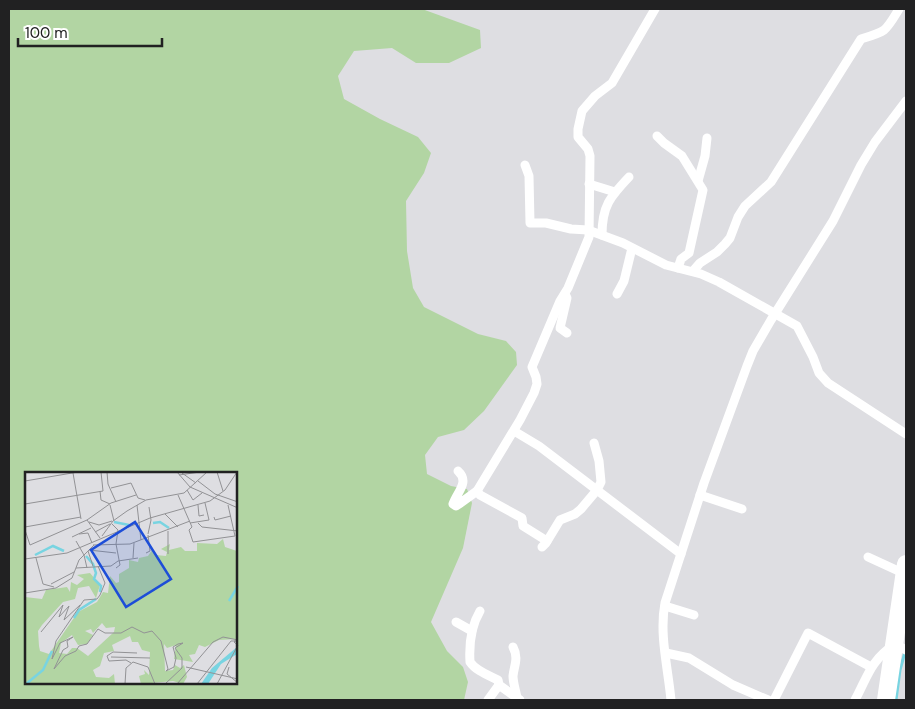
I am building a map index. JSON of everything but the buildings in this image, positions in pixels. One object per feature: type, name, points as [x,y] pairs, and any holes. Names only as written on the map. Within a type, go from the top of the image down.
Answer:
[{"type":"highway","points":[[886,700],[901,639],[906,569]]},
{"type":"street","points":[[458,471],[464,479],[464,484],[453,504],[456,506],[476,491],[514,431],[534,394],[537,384],[532,368],[589,236],[590,156],[588,149],[578,137],[582,111],[595,96],[612,83],[656,9]]},
{"type":"street","points":[[693,271],[700,263],[717,252],[725,244],[730,238],[738,217],[745,206],[771,182],[861,39],[882,33],[888,28],[899,9]]},
{"type":"street","points":[[672,700],[663,624],[665,606],[700,495],[747,366],[753,351],[833,221],[861,165],[875,142],[906,101]]},
{"type":"street","points":[[657,136],[682,156],[703,190],[689,253],[681,259],[678,268]]},
{"type":"street","points":[[698,181],[705,156],[706,138]]},
{"type":"street","points":[[525,164],[529,176],[530,223],[546,223],[588,230],[632,248],[666,265],[693,271],[719,282],[797,326],[803,334],[819,373],[828,383],[906,434]]},
{"type":"street","points":[[602,235],[607,204],[628,177]]},
{"type":"street","points":[[589,184],[615,192]]},
{"type":"street","points":[[617,294],[624,281],[632,248]]},
{"type":"street","points":[[565,294],[567,298],[560,328],[567,333]]},
{"type":"street","points":[[514,431],[539,446],[681,554]]},
{"type":"street","points":[[476,491],[522,518],[523,526],[544,544],[560,520],[580,510],[597,490],[601,482],[599,461],[594,443]]},
{"type":"street","points":[[700,495],[742,509]]},
{"type":"street","points":[[868,557],[906,569]]},
{"type":"street","points":[[665,606],[694,615]]},
{"type":"street","points":[[480,611],[473,624],[470,662],[481,672],[498,680],[499,685],[519,699]]},
{"type":"street","points":[[456,622],[472,631]]},
{"type":"street","points":[[774,700],[808,633],[871,667]]},
{"type":"street","points":[[855,700],[871,667],[885,650],[901,639]]},
{"type":"street","points":[[513,647],[516,652],[516,658],[513,676],[519,699]]},
{"type":"street","points":[[666,653],[689,658],[733,685],[768,700]]},
{"type":"street","points":[[488,700],[499,685]]},
{"type":"green space","points":[[9,9],[422,9],[480,30],[481,48],[449,63],[416,63],[392,48],[354,51],[338,76],[344,99],[418,137],[431,153],[424,173],[406,201],[407,251],[413,288],[424,307],[478,334],[506,341],[516,352],[517,365],[484,411],[464,430],[438,437],[425,455],[427,474],[451,486],[467,489],[472,503],[463,548],[431,622],[447,651],[463,667],[468,682],[464,700],[9,700]]},
{"type":"waterway","points":[[896,700],[900,670],[905,652]]}]
